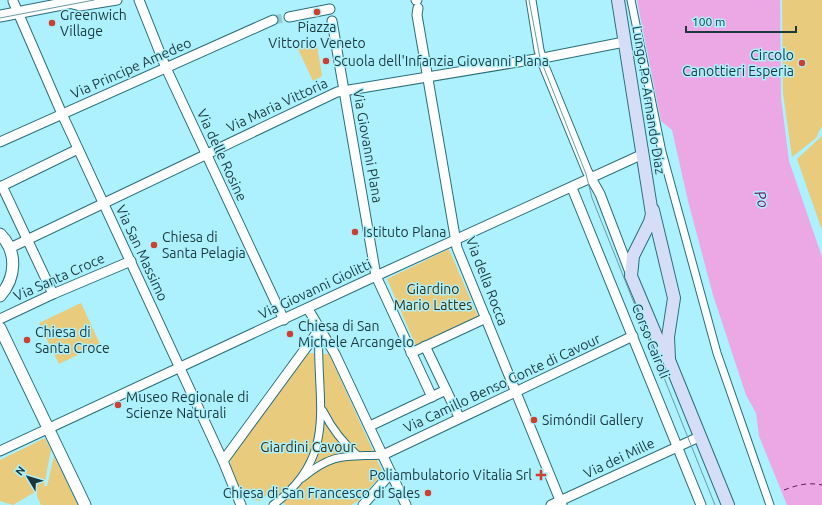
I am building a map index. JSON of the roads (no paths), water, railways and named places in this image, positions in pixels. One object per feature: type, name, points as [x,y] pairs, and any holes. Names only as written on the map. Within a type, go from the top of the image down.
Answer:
[{"type":"main road","name":"Lungo Po Armando Diaz","points":[[618,0],[651,204]]},
{"type":"main road","name":"Corso Cairoli","points":[[651,204],[674,298],[668,337],[669,360]]},
{"type":"main road","name":"Corso Cairoli","points":[[651,204],[650,222],[633,256],[631,276],[660,345],[669,360],[728,505]]},
{"type":"main road","points":[[648,314],[654,322],[661,324],[664,321],[668,311],[668,294],[660,260],[661,240]]},
{"type":"street","points":[[0,16],[83,0]]},
{"type":"street","points":[[69,3],[80,6],[117,0]]},
{"type":"street","name":"Via delle Rosine","points":[[139,0],[166,68],[284,320]]},
{"type":"street","name":"Corso Cairoli","points":[[531,0],[542,58],[590,179],[600,194],[631,276]]},
{"type":"street","points":[[631,0],[662,152],[717,353],[770,505]]},
{"type":"street","name":"Via San Massimo","points":[[13,1],[62,114],[223,461],[241,505]]},
{"type":"street","name":"Via della Rocca","points":[[417,3],[417,15],[455,240],[561,503]]},
{"type":"street","points":[[293,16],[330,11]]},
{"type":"street","name":"Via Giovanni Plana","points":[[330,11],[376,276],[432,397]]},
{"type":"street","name":"Via Principe Amedeo","points":[[0,142],[273,20]]},
{"type":"street","name":"Via Maria Vittoria","points":[[10,248],[337,92],[542,58],[624,42]]},
{"type":"street","points":[[53,294],[1,186],[78,149]]},
{"type":"street","name":"Via Giovanni Giolitti","points":[[0,451],[308,309],[376,276],[572,188],[643,154]]},
{"type":"street","name":"Corso Cairoli","points":[[572,188],[701,505]]},
{"type":"street","points":[[0,234],[10,248],[13,262],[12,273],[8,285],[0,298]]},
{"type":"street","name":"Via Santa Croce","points":[[0,319],[53,294],[131,261]]},
{"type":"street","points":[[308,309],[319,330],[334,351],[406,505]]},
{"type":"street","points":[[412,353],[486,318]]},
{"type":"street","points":[[0,328],[85,505]]},
{"type":"street","points":[[298,482],[314,454],[319,440],[322,410],[318,353],[319,330]]},
{"type":"street","points":[[223,461],[319,330]]},
{"type":"street","name":"Via Camillo Benso Conte di Cavour","points":[[383,455],[459,417],[633,336]]},
{"type":"street","points":[[425,346],[459,417]]},
{"type":"street","points":[[370,426],[446,390]]},
{"type":"street","points":[[322,410],[331,428],[357,455]]},
{"type":"street","name":"Via dei Mille","points":[[551,505],[561,503],[699,436]]},
{"type":"street","points":[[273,505],[319,465],[336,458],[357,455],[383,455]]},
{"type":"street","points":[[363,505],[391,473]]},
{"type":"water","name":"Po","points":[[637,0],[780,0],[781,98],[789,161],[822,257],[822,505],[787,505],[759,436],[756,413],[746,395],[713,295],[688,201],[672,130],[661,121]]},
{"type":"tunnel","points":[[273,20],[289,17]]},
{"type":"tram line","points":[[0,18],[94,0]]},
{"type":"tram line","points":[[529,0],[540,58],[586,174],[592,198],[715,505]]},
{"type":"place","name":"Piazza Vittorio Veneto","points":[[317,12]]},
{"type":"place","name":"Greenwich Village","points":[[52,23]]},
{"type":"place","name":"Scuola dell'Infanzia Giovanni Plana","points":[[326,61]]},
{"type":"place","name":"Circolo Canottieri Esperia","points":[[802,63]]},
{"type":"place","name":"Istituto Plana","points":[[355,232]]},
{"type":"place","name":"Chiesa di Santa Pelagia","points":[[154,245]]},
{"type":"place","name":"Chiesa di San Michele Arcangelo","points":[[290,334]]},
{"type":"place","name":"Chiesa di Santa Croce","points":[[27,340]]},
{"type":"place","name":"Museo Regionale di Scienze Naturali","points":[[118,405]]},
{"type":"place","name":"SimóndiI Gallery","points":[[534,420]]},
{"type":"place","name":"Poliambulatorio Vitalia Srl","points":[[541,475]]},
{"type":"place","name":"Chiesa di San Francesco di Sales","points":[[428,493]]},
{"type":"park label","name":"Giardino Mario Lattes","points":[[433,298]]},
{"type":"park label","name":"Giardini Cavour","points":[[308,447]]}]
